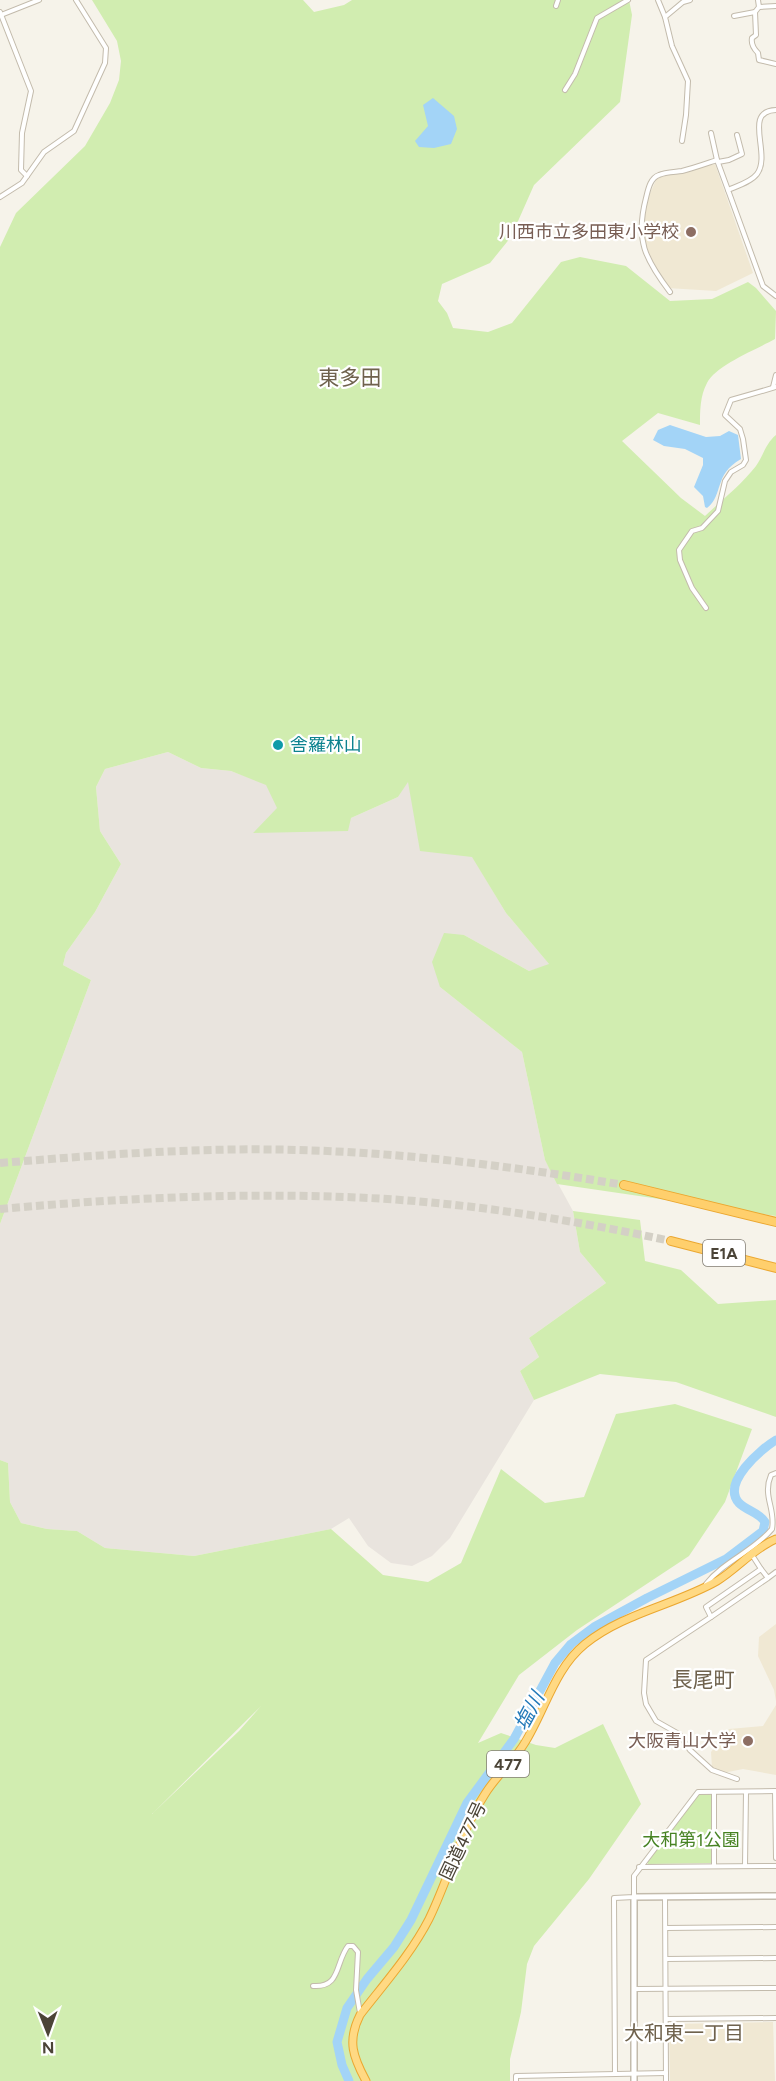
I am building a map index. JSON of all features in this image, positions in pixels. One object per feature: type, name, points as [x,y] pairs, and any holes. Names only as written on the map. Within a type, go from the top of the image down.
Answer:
[{"type":"highway","name":"E1A","points":[[624,1185],[776,1222]]},
{"type":"highway","name":"E1A","points":[[671,1241],[776,1268]]},
{"type":"highway","name":"国道477号","points":[[366,2081],[355,2060],[352,2042],[360,2015],[414,1944],[429,1918],[462,1836],[484,1795],[523,1746],[534,1727],[549,1691],[565,1666],[584,1645],[603,1632],[718,1580],[776,1539]]},
{"type":"street","points":[[27,176],[21,170],[21,149],[31,90],[1,13],[39,0]]},
{"type":"street","points":[[0,197],[22,183],[44,152],[74,131],[105,63],[106,48],[76,0]]},
{"type":"street","points":[[556,6],[558,0]]},
{"type":"street","points":[[565,90],[575,74],[597,18],[628,0]]},
{"type":"street","points":[[658,0],[672,46],[688,81],[682,141]]},
{"type":"street","points":[[665,17],[683,2],[690,0]]},
{"type":"street","points":[[734,16],[755,12],[759,7],[758,0]]},
{"type":"street","points":[[759,7],[776,6]]},
{"type":"street","points":[[755,12],[756,35],[752,41],[759,60],[776,64],[776,59]]},
{"type":"street","points":[[728,190],[756,176],[762,167],[759,119],[763,114],[776,110]]},
{"type":"street","points":[[711,133],[718,161],[763,286],[776,296]]},
{"type":"street","points":[[670,292],[658,276],[642,244],[641,215],[651,182],[657,175],[729,160],[742,154],[737,135]]},
{"type":"street","points":[[706,608],[692,588],[680,560],[679,550],[692,531],[702,528],[718,511],[725,482],[731,472],[743,465],[746,460],[740,429],[725,415],[731,400],[774,387],[776,375]]},
{"type":"street","points":[[704,1587],[727,1564],[756,1544],[772,1528],[773,1513],[767,1491],[771,1475],[776,1473]]},
{"type":"street","points":[[752,1555],[768,1578]]},
{"type":"street","points":[[711,1617],[706,1607],[761,1569]]},
{"type":"street","points":[[738,1779],[712,1770],[690,1750],[679,1734],[656,1721],[646,1704],[644,1693],[646,1660],[776,1572]]},
{"type":"street","points":[[634,2081],[634,1876],[639,1867],[698,1792],[776,1791],[776,1858]]},
{"type":"street","points":[[714,1792],[714,1866]]},
{"type":"street","points":[[745,1866],[746,1792]]},
{"type":"street","points":[[639,1867],[776,1866]]},
{"type":"street","points":[[615,2074],[614,1898],[776,1896]]},
{"type":"street","points":[[665,1897],[666,2081]]},
{"type":"street","points":[[666,1928],[776,1927]]},
{"type":"street","points":[[313,1986],[324,1987],[329,1984],[339,1968],[343,1953],[348,1946],[353,1946],[358,1952],[356,1990],[360,2015]]},
{"type":"street","points":[[666,1959],[776,1958]]},
{"type":"street","points":[[634,1989],[776,1988]]},
{"type":"street","points":[[666,2019],[776,2018]]},
{"type":"street","points":[[516,2081],[516,2076],[666,2073]]},
{"type":"street","points":[[602,2074],[602,2081]]},
{"type":"street","points":[[570,2075],[570,2081]]},
{"type":"shaded area","name":"川西市立多田東小学校","points":[[715,164],[753,273],[716,291],[667,288],[645,252],[642,211],[657,178]]},
{"type":"shaded area","points":[[168,752],[201,768],[231,771],[266,784],[278,808],[254,833],[351,818],[398,797],[408,781],[472,856],[506,913],[550,965],[529,971],[464,935],[440,987],[522,1052],[545,1160],[573,1211],[580,1252],[606,1283],[529,1338],[539,1357],[520,1371],[534,1400],[450,1538],[432,1556],[412,1566],[391,1563],[368,1546],[349,1518],[331,1529],[194,1556],[105,1548],[77,1531],[47,1529],[21,1523],[10,1502],[8,1463],[0,1460],[0,1224],[91,980],[63,965],[66,953],[95,912],[121,864],[100,831],[96,787],[105,769]]},
{"type":"shaded area","name":"大阪青山大学","points":[[776,1624],[776,1701],[774,1690],[758,1656],[759,1637]]},
{"type":"shaded area","name":"大阪青山大学","points":[[776,1705],[776,1775],[743,1769],[723,1773],[712,1768],[711,1752],[729,1729],[763,1726]]},
{"type":"shaded area","points":[[773,2022],[775,2081],[670,2081],[669,2028],[672,2024]]},
{"type":"green space","points":[[92,0],[303,0],[314,12],[344,5],[352,0],[629,0],[632,15],[620,102],[534,185],[511,237],[490,263],[442,284],[438,301],[447,313],[453,328],[488,332],[512,323],[561,262],[580,257],[626,266],[670,301],[712,299],[748,282],[776,311],[775,339],[728,364],[712,376],[707,383],[700,409],[700,425],[658,413],[622,441],[681,498],[705,516],[750,473],[776,435],[776,1216],[557,1184],[545,1160],[522,1052],[440,987],[432,962],[444,933],[464,935],[529,971],[549,964],[506,913],[472,857],[420,851],[408,782],[398,797],[351,818],[348,831],[253,833],[277,808],[266,785],[231,771],[201,768],[168,752],[105,769],[96,787],[100,831],[121,864],[95,912],[66,953],[63,965],[91,980],[0,1224],[0,247],[16,213],[85,146],[110,103],[119,80],[121,61],[117,41]]},
{"type":"green space","points":[[573,1211],[640,1220],[645,1261],[681,1270],[718,1304],[776,1300],[776,1417],[676,1382],[600,1374],[534,1400],[520,1371],[539,1357],[529,1338],[606,1283],[580,1252]]},
{"type":"green space","points":[[675,1404],[752,1429],[725,1502],[689,1556],[577,1630],[519,1675],[478,1743],[501,1733],[536,1745],[555,1748],[603,1724],[641,1804],[589,1879],[534,1946],[527,1964],[521,2012],[510,2059],[510,2081],[0,2081],[0,1460],[8,1463],[10,1502],[21,1523],[47,1529],[77,1531],[105,1548],[194,1556],[331,1529],[383,1575],[428,1582],[461,1563],[501,1469],[545,1503],[584,1497],[616,1414]],"holes":[[[261,1706],[239,1731],[152,1814]]]},
{"type":"green space","name":"大和第1公園","points":[[699,1794],[713,1794],[713,1863],[648,1864],[647,1861]]},
{"type":"water","points":[[433,98],[454,116],[457,129],[451,144],[434,148],[419,147],[415,141],[428,126],[423,105]]},
{"type":"water","points":[[670,425],[706,437],[720,436],[729,431],[738,435],[741,459],[726,472],[716,497],[707,508],[703,496],[694,487],[703,465],[703,458],[685,449],[664,446],[653,440],[658,430]]},
{"type":"waterway","name":"塩川","points":[[349,2081],[342,2065],[337,2042],[347,2008],[367,1979],[394,1947],[411,1920],[467,1803],[514,1739],[555,1663],[571,1644],[594,1627],[726,1559],[763,1531],[765,1522],[760,1516],[739,1503],[735,1495],[735,1486],[745,1467],[776,1440]]},
{"type":"tunnel","points":[[0,1163],[187,1151],[299,1150],[381,1154],[463,1162],[624,1185]]},
{"type":"tunnel","points":[[0,1209],[184,1197],[369,1198],[521,1213],[671,1241]]},
{"type":"place","name":"川西市立多田東小学校","points":[[691,232]]},
{"type":"place","name":"舎羅林山","points":[[278,745]]},
{"type":"place","name":"大阪青山大学","points":[[748,1741]]},
{"type":"district","name":"東多田","points":[[350,377]]},
{"type":"district","name":"長尾町","points":[[703,1679]]},
{"type":"district","name":"大和東一丁目","points":[[684,2033]]}]
